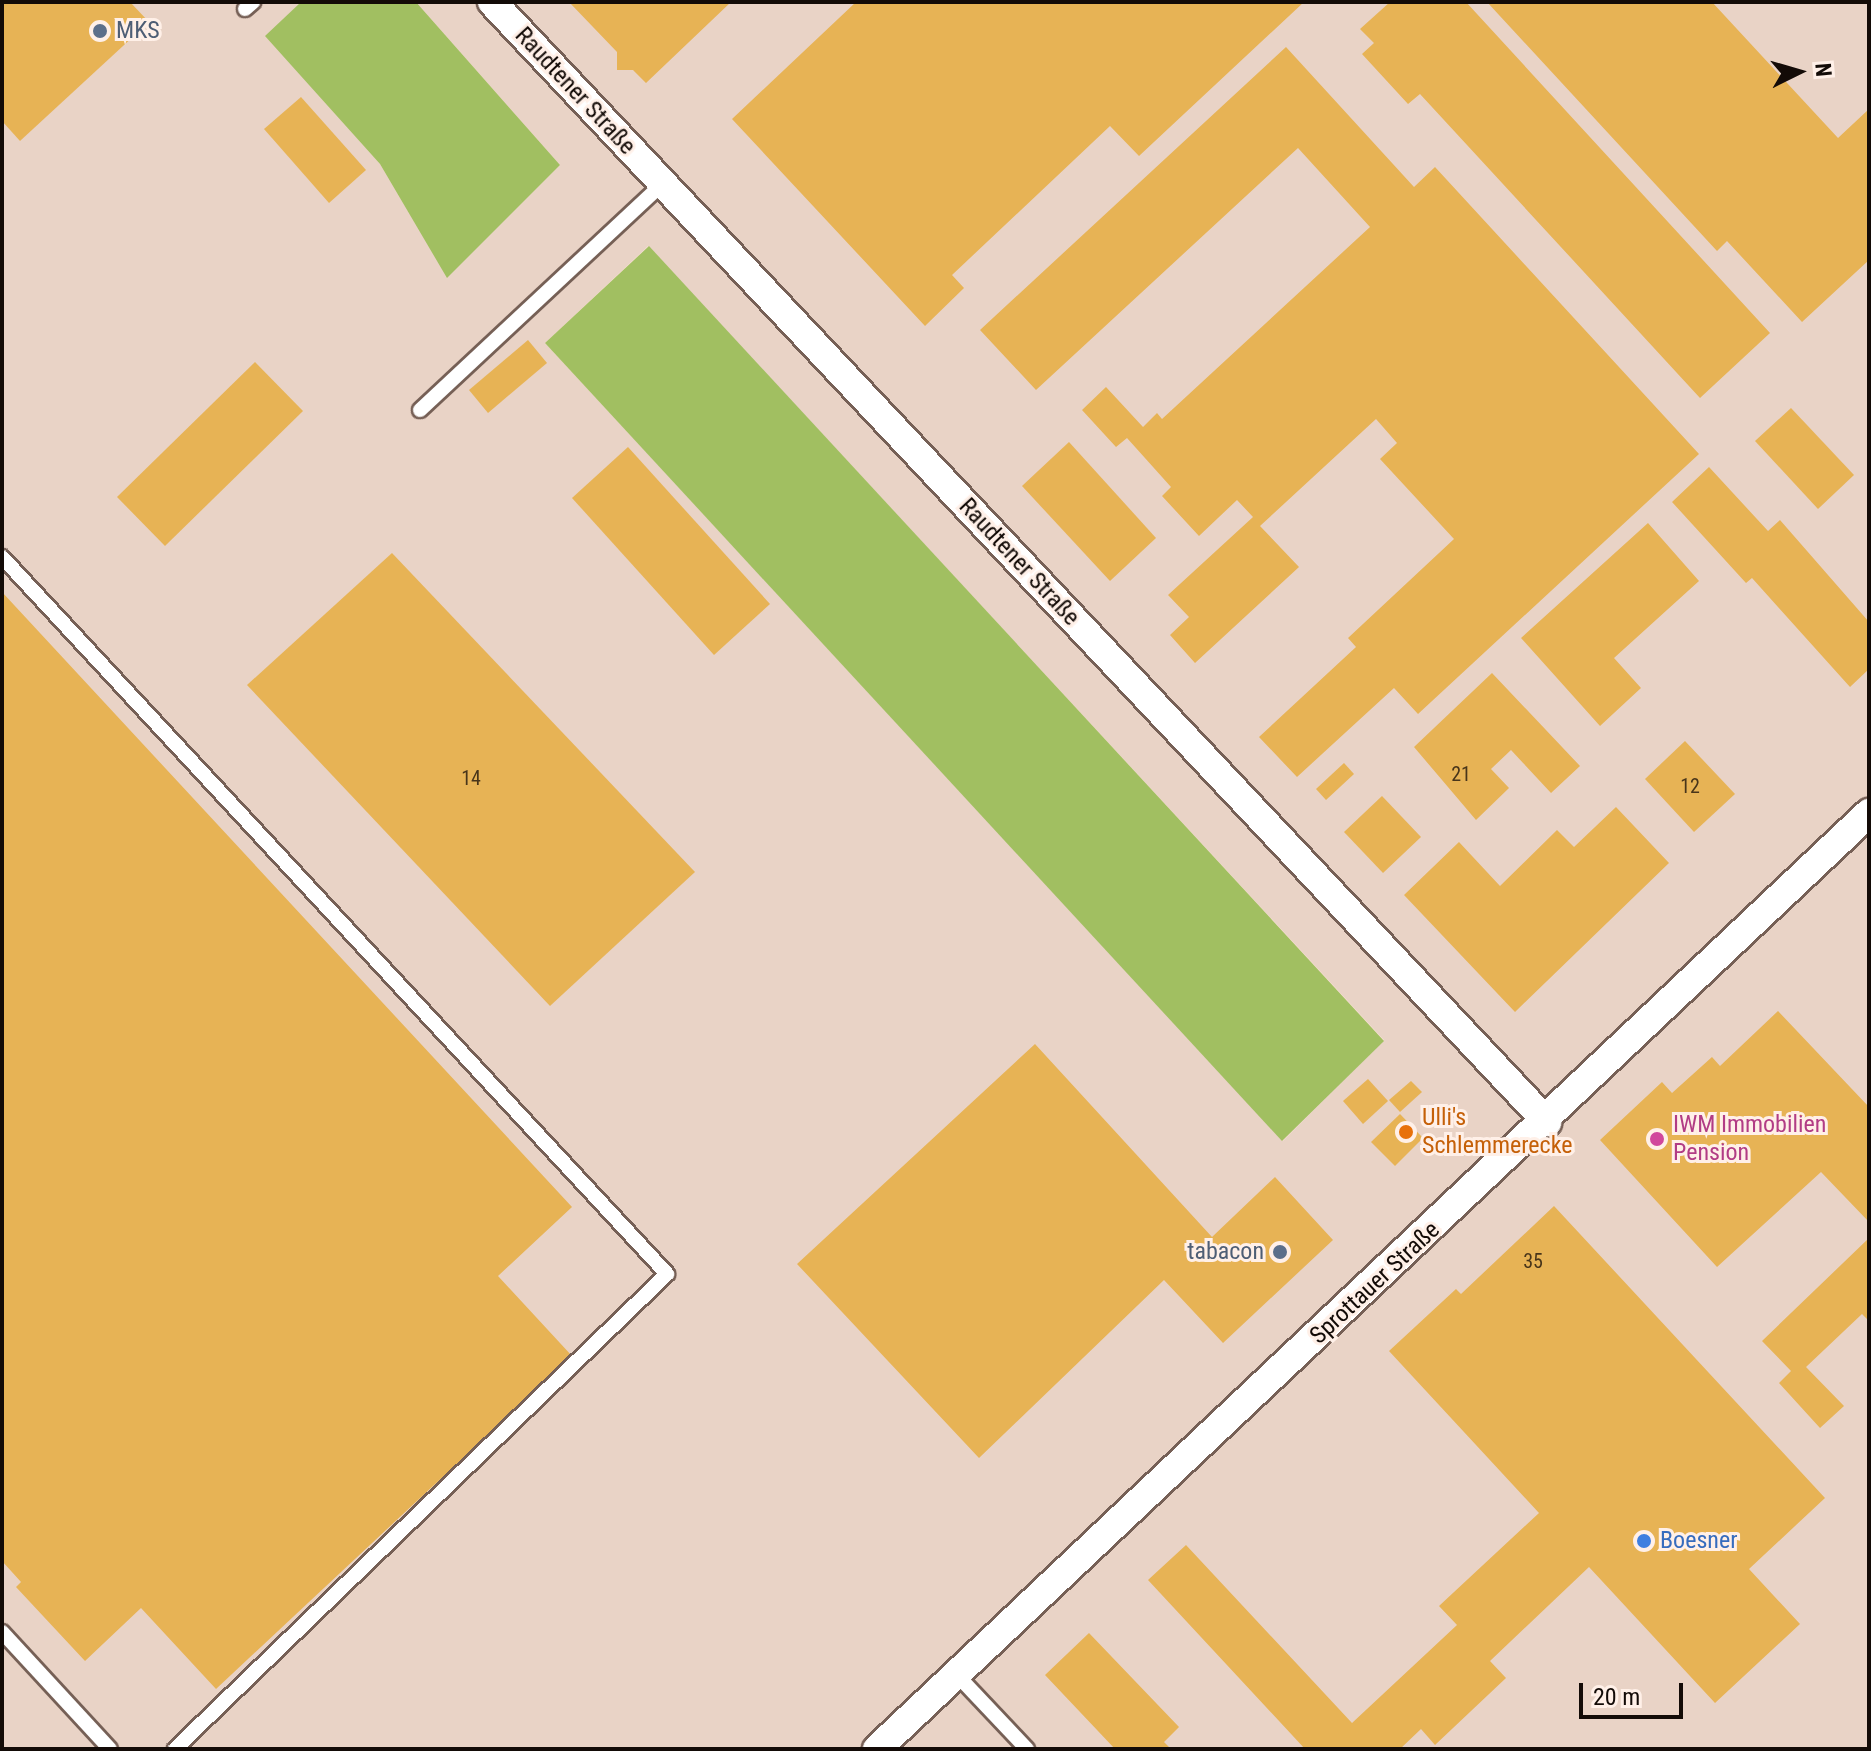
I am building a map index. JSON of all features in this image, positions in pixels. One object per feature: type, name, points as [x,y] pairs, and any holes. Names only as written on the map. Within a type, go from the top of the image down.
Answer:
[{"type":"street","name":"Raudtener Straße","points":[[492,2],[1547,1122]]},
{"type":"street","name":"Sprottauer Straße","points":[[877,1749],[1547,1122],[1869,813]]},
{"type":"lane","points":[[420,410],[662,184]]},
{"type":"lane","points":[[2,557],[667,1274],[175,1749]]},
{"type":"lane","points":[[2,1632],[110,1749]]},
{"type":"lane","points":[[957,1675],[1027,1749]]},
{"type":"shaded area","points":[[2,2],[301,2],[266,36],[380,164],[447,277],[560,165],[416,2],[1869,2],[1869,1749],[2,1749]],"holes":[[[648,246],[1384,1040],[1283,1141],[545,343]]]},
{"type":"green space","points":[[301,2],[416,2],[560,165],[447,278],[380,164],[265,36]]},
{"type":"green space","points":[[649,246],[1384,1041],[1282,1141],[545,343]]},
{"type":"building","points":[[2,2],[130,2],[149,22],[20,141],[2,121]]},
{"type":"building","points":[[569,2],[731,2],[646,83],[633,70],[617,70],[617,52]]},
{"type":"building","points":[[856,2],[1304,2],[1139,156],[1110,126],[952,275],[964,288],[925,326],[732,119]]},
{"type":"building","points":[[1390,2],[1466,2],[1770,333],[1700,398],[1420,94],[1408,104],[1362,54],[1374,43],[1360,29]]},
{"type":"building","points":[[1487,2],[1712,2],[1838,138],[1869,109],[1869,260],[1802,322],[1727,241],[1717,251]]},
{"type":"building","points":[[1286,47],[1414,187],[1435,167],[1699,454],[1418,714],[1394,688],[1297,777],[1259,737],[1356,647],[1348,638],[1454,539],[1380,459],[1397,443],[1376,419],[1260,526],[1299,567],[1195,663],[1170,635],[1189,617],[1168,595],[1253,517],[1237,500],[1199,536],[1162,496],[1171,487],[1127,438],[1116,447],[1082,410],[1106,387],[1143,427],[1157,413],[1162,419],[1370,227],[1298,148],[1036,390],[980,330]]},
{"type":"building","points":[[301,97],[366,170],[329,203],[264,129]]},
{"type":"building","points":[[528,340],[547,363],[488,413],[469,390]]},
{"type":"building","points":[[255,362],[303,411],[165,546],[117,497]]},
{"type":"building","points":[[1791,408],[1854,475],[1818,509],[1755,441]]},
{"type":"building","points":[[1069,442],[1156,538],[1110,581],[1022,486]]},
{"type":"building","points":[[628,447],[770,604],[714,655],[572,498]]},
{"type":"building","points":[[1709,467],[1768,531],[1780,520],[1869,622],[1869,669],[1850,687],[1752,578],[1746,583],[1672,502]]},
{"type":"building","points":[[1648,523],[1699,581],[1614,658],[1641,688],[1600,726],[1521,638]]},
{"type":"building","points":[[392,553],[695,872],[550,1006],[247,685]]},
{"type":"building","points":[[2,592],[572,1207],[498,1276],[572,1356],[216,1689],[141,1608],[85,1661],[16,1587],[21,1582],[2,1561]]},
{"type":"building","points":[[1492,673],[1580,766],[1551,793],[1511,750],[1491,769],[1509,788],[1476,820],[1414,747]]},
{"type":"building","points":[[1685,741],[1735,794],[1694,832],[1645,779]]},
{"type":"building","points":[[1344,763],[1354,774],[1326,800],[1316,789]]},
{"type":"building","points":[[1382,796],[1421,837],[1383,873],[1344,832]]},
{"type":"building","points":[[1616,807],[1669,863],[1515,1012],[1404,895],[1459,842],[1500,886],[1557,830],[1574,847]]},
{"type":"building","points":[[1778,1011],[1869,1107],[1869,1222],[1821,1172],[1717,1267],[1600,1140],[1662,1082],[1672,1093],[1712,1057],[1720,1066]]},
{"type":"building","points":[[1035,1044],[1212,1237],[1275,1177],[1333,1240],[1223,1343],[1164,1280],[979,1458],[797,1264]]},
{"type":"building","points":[[1368,1079],[1388,1101],[1363,1124],[1343,1101]]},
{"type":"building","points":[[1411,1081],[1422,1092],[1400,1112],[1389,1100]]},
{"type":"building","points":[[1400,1114],[1423,1138],[1395,1166],[1371,1142]]},
{"type":"building","points":[[1554,1206],[1825,1498],[1749,1569],[1800,1624],[1715,1703],[1589,1567],[1490,1661],[1506,1678],[1435,1745],[1421,1729],[1400,1749],[1305,1749],[1148,1580],[1186,1545],[1352,1723],[1457,1625],[1439,1606],[1539,1513],[1389,1351],[1456,1289],[1461,1294]]},
{"type":"building","points":[[1869,1238],[1869,1321],[1862,1314],[1806,1367],[1844,1406],[1820,1428],[1779,1383],[1791,1371],[1762,1341]]},
{"type":"building","points":[[1089,1633],[1179,1727],[1164,1742],[1171,1749],[1115,1749],[1045,1675]]},
{"type":"place","name":"MKS","points":[[100,31]]},
{"type":"place","name":"Ulli's Schlemmerecke","points":[[1406,1132]]},
{"type":"place","name":"IWM Immobilien Pension","points":[[1657,1139]]},
{"type":"place","name":"tabacon","points":[[1280,1252]]},
{"type":"place","name":"Boesner","points":[[1644,1541]]}]
